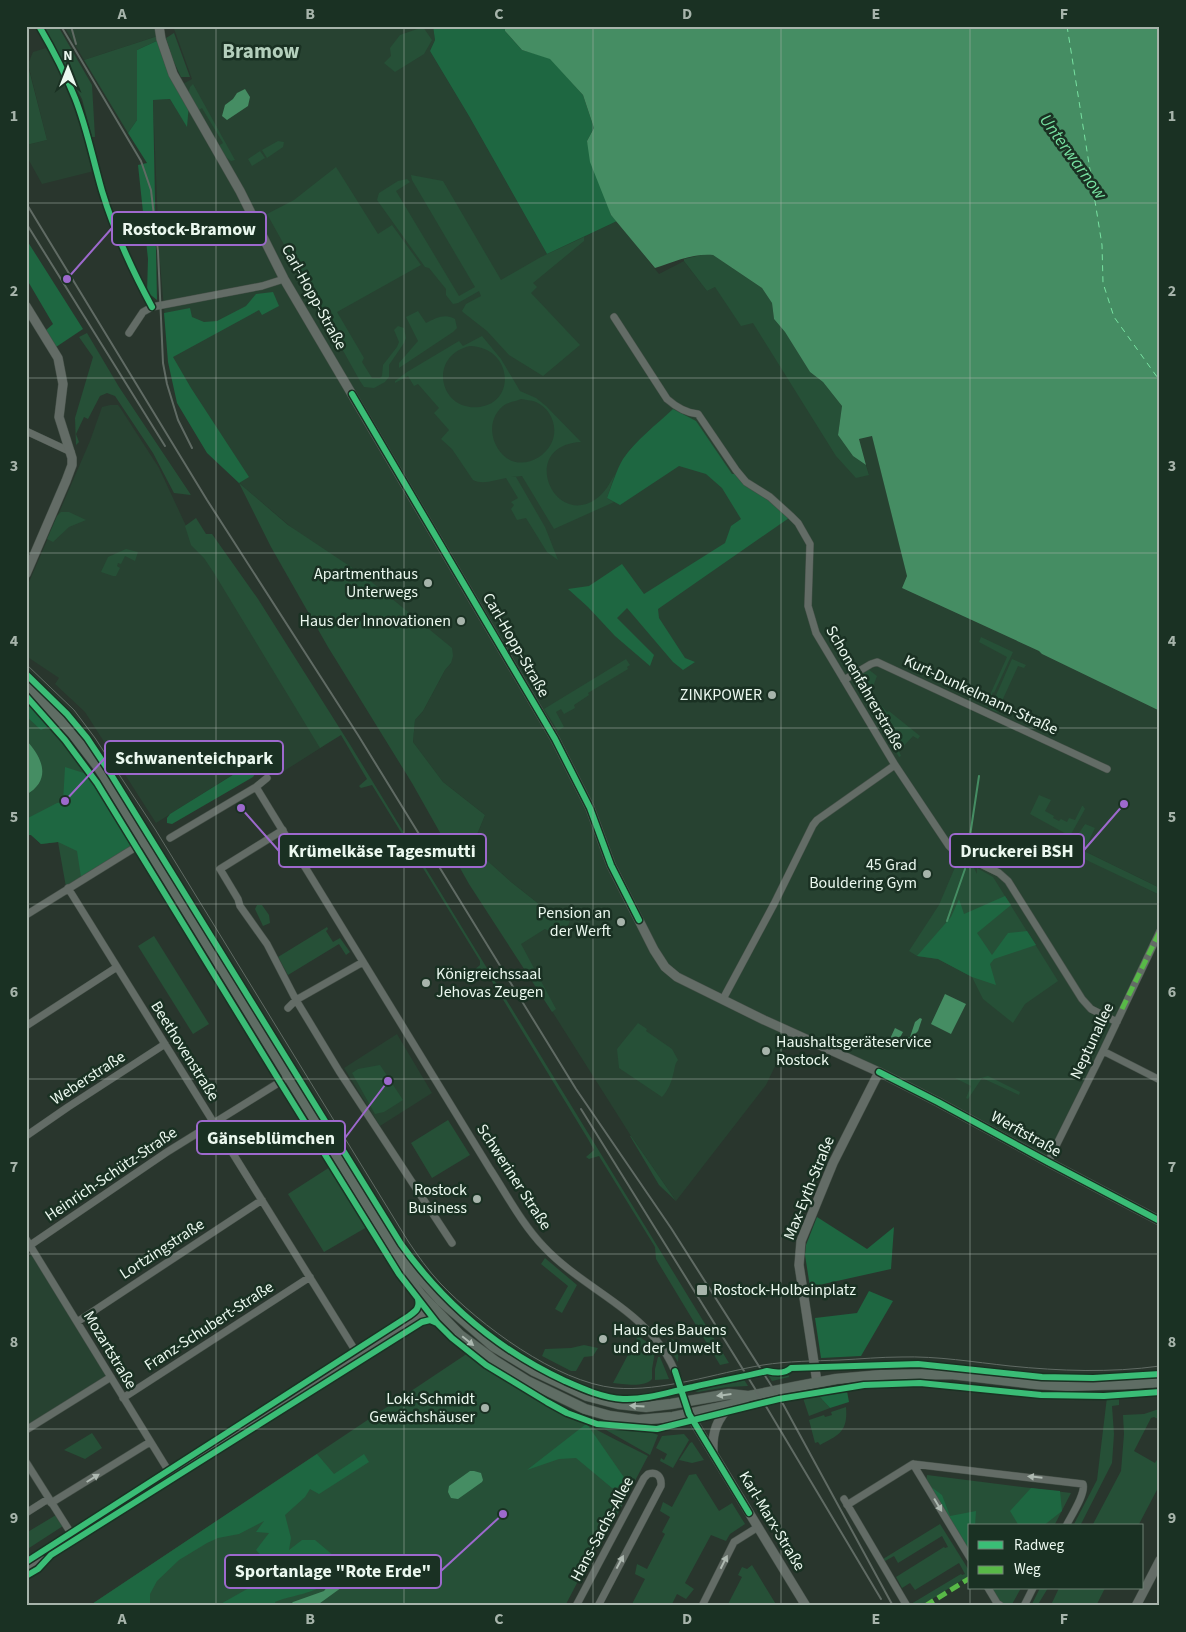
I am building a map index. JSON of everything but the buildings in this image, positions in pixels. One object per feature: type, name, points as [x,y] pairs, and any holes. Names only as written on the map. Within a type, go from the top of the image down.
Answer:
[{"type":"main road","points":[[26,685],[57,716],[98,768],[393,1247],[400,1268],[437,1304],[508,1356],[540,1375],[587,1396],[602,1401],[635,1406],[657,1406],[729,1394],[749,1396]]},
{"type":"main road","points":[[437,1304],[460,1335],[495,1361],[527,1381],[585,1409],[610,1416],[638,1420],[689,1414],[731,1405],[749,1396],[817,1382],[881,1375],[968,1375],[1066,1386],[1160,1382]]},
{"type":"main road","points":[[685,1402],[689,1414]]},
{"type":"street","points":[[39,26],[62,68],[76,100],[116,232],[140,286],[152,307]]},
{"type":"street","name":"Carl-Hopp-Straße","points":[[159,26],[168,63],[173,74],[240,191],[284,279],[555,739],[590,808],[611,865],[654,950],[669,972]]},
{"type":"street","points":[[129,333],[142,312],[152,307],[262,286],[284,279]]},
{"type":"street","points":[[26,306],[58,358],[63,384],[59,417],[71,452],[72,465],[26,574]]},
{"type":"street","name":"Schonenfahrerstraße","points":[[614,317],[667,399],[676,406],[698,414],[746,482],[770,497],[798,523],[810,544],[807,597],[812,622],[895,765],[817,820],[813,825],[774,904],[723,999]]},
{"type":"street","points":[[26,431],[71,452]]},
{"type":"street","name":"Kurt-Dunkelmann-Straße","points":[[844,680],[877,662],[1107,769]]},
{"type":"street","points":[[895,765],[949,846],[954,851],[1003,875],[1082,999],[1091,1009],[1116,1022]]},
{"type":"street","points":[[170,838],[256,787],[267,778]]},
{"type":"street","name":"Schweriner Straße","points":[[256,787],[508,1199],[545,1248],[566,1267],[628,1313],[661,1346],[677,1375],[685,1402]]},
{"type":"street","points":[[283,830],[220,869],[238,899],[240,906],[267,944],[296,1000],[344,1079],[452,1243]]},
{"type":"street","points":[[26,915],[144,842]]},
{"type":"street","name":"Beethovenstraße","points":[[68,888],[358,1355]]},
{"type":"street","name":"Neptunallee","points":[[1048,1162],[1160,931]]},
{"type":"street","points":[[288,1008],[296,1000],[363,962]]},
{"type":"street","points":[[26,1026],[117,967]]},
{"type":"street","name":"Werftstraße","points":[[669,972],[777,1026],[879,1072],[1160,1221]]},
{"type":"street","name":"Weberstraße","points":[[26,1136],[165,1044]]},
{"type":"street","points":[[1103,1051],[1160,1080]]},
{"type":"street","name":"Max-Eyth-Straße","points":[[817,1382],[799,1265],[799,1249],[833,1163],[879,1072]]},
{"type":"street","name":"Heinrich-Schütz-Straße","points":[[27,1244],[214,1122],[288,1077]]},
{"type":"street","name":"Lortzingstraße","points":[[77,1322],[262,1200]]},
{"type":"street","name":"Mozartstraße","points":[[27,1244],[171,1475]]},
{"type":"street","name":"Franz-Schubert-Straße","points":[[123,1398],[310,1277]]},
{"type":"street","points":[[26,1568],[437,1304]]},
{"type":"street","points":[[26,1430],[111,1377]]},
{"type":"street","points":[[713,1452],[715,1425],[721,1415],[731,1405]]},
{"type":"street","name":"Karl-Marx-Straße","points":[[689,1414],[806,1606]]},
{"type":"street","points":[[26,1513],[50,1501],[150,1442]]},
{"type":"street","points":[[26,1462],[74,1538]]},
{"type":"street","points":[[913,1464],[968,1555]]},
{"type":"street","points":[[907,1606],[845,1502],[913,1464],[1083,1484],[1084,1488],[1079,1502],[1067,1524]]},
{"type":"street","name":"Hans-Sachs-Allee","points":[[576,1606],[644,1478],[648,1474],[656,1473],[662,1480],[661,1486],[598,1606]]},
{"type":"street","points":[[702,1606],[734,1542],[758,1528]]},
{"type":"street","points":[[1136,1606],[1160,1560]]},
{"type":"street","points":[[989,1590],[997,1605]]},
{"type":"street","points":[[1024,1606],[1032,1590]]},
{"type":"shaded area","points":[[43,26],[58,26],[92,85],[95,137],[92,137],[82,99]]},
{"type":"shaded area","points":[[64,26],[159,26],[161,35],[84,60]]},
{"type":"shaded area","points":[[173,26],[433,26],[435,40],[430,51],[547,254],[617,221],[659,274],[684,261],[707,291],[714,287],[732,290],[869,475],[859,439],[872,436],[907,576],[902,588],[1039,651],[1160,711],[1160,888],[1084,851],[1085,824],[1077,837],[1080,856],[1160,895],[1160,931],[1048,1162],[791,1033],[766,1085],[676,1201],[631,1136],[512,948],[545,929],[570,921],[549,912],[511,882],[472,847],[485,815],[443,782],[413,742],[415,720],[423,711],[445,670],[451,663],[239,483],[168,354],[159,251],[153,100],[170,99],[187,126],[179,86],[192,79]]},
{"type":"shaded area","points":[[433,26],[505,26],[505,31],[522,50],[550,58],[583,95],[594,128],[587,141],[611,215],[617,221],[547,254],[430,51],[435,40]]},
{"type":"shaded area","points":[[423,27],[432,40],[424,54],[395,72],[384,63],[391,56],[390,48],[400,35]]},
{"type":"shaded area","points":[[174,33],[190,77],[181,77],[173,60],[166,38]]},
{"type":"shaded area","points":[[161,35],[161,39],[137,50],[137,120],[128,133],[84,60]]},
{"type":"shaded area","points":[[161,39],[189,104],[187,127],[170,99],[153,100],[157,300],[147,292],[148,259],[138,165],[147,163],[128,133],[137,120],[137,50]]},
{"type":"shaded area","points":[[46,48],[57,63],[78,112],[94,171],[42,184],[26,155],[26,145],[47,140],[28,64],[33,52]]},
{"type":"shaded area","points":[[26,63],[47,140],[26,145]]},
{"type":"shaded area","points":[[193,84],[235,160],[231,161],[223,155],[218,146],[223,143],[202,108],[197,111],[188,94]]},
{"type":"shaded area","points":[[278,141],[284,142],[283,147],[267,158],[262,150]]},
{"type":"shaded area","points":[[260,151],[265,158],[252,166],[248,159]]},
{"type":"shaded area","points":[[336,167],[378,234],[392,225],[421,265],[337,312],[364,358],[362,362],[372,378],[380,378],[382,376],[383,365],[397,347],[399,342],[394,330],[398,326],[404,328],[406,338],[389,365],[389,377],[385,382],[374,388],[364,387],[360,381],[267,214],[294,200]]},
{"type":"shaded area","points":[[411,175],[443,181],[501,280],[541,257],[584,237],[584,241],[533,283],[537,287],[531,293],[580,345],[543,376],[509,355],[487,331],[462,311],[466,304],[481,296],[479,291],[453,304],[446,295],[446,289],[429,268],[425,267],[377,200],[379,193],[398,181],[407,179],[410,182],[396,191],[459,296],[475,287],[412,180]]},
{"type":"shaded area","points":[[26,239],[83,329],[56,347],[45,331],[53,324],[26,278]]},
{"type":"shaded area","points":[[705,254],[713,255],[762,288],[772,303],[774,319],[785,332],[810,372],[823,382],[842,406],[838,435],[853,456],[866,465],[869,475],[856,478],[836,456],[753,323],[741,326],[715,287],[707,291],[684,261],[684,259]]},
{"type":"shaded area","points":[[273,292],[279,306],[262,315],[259,310],[173,357],[249,477],[239,483],[207,453],[177,403],[168,362],[164,313],[190,308],[192,317],[204,322],[217,321],[246,306],[256,294]]},
{"type":"shaded area","points":[[418,311],[426,323],[448,316],[455,319],[457,328],[399,368],[399,363],[418,341],[406,317]]},
{"type":"shaded area","points":[[87,333],[119,387],[191,495],[174,493],[153,453],[115,396],[107,393],[100,396],[88,419],[84,417],[76,434],[79,442],[76,445],[75,418],[93,357],[79,337]]},
{"type":"shaded area","points":[[482,336],[501,359],[520,391],[536,398],[546,406],[581,442],[562,447],[551,456],[547,469],[549,483],[556,495],[567,503],[580,505],[599,497],[615,474],[607,498],[614,502],[554,529],[522,476],[511,477],[516,477],[545,527],[558,560],[547,552],[526,518],[517,520],[511,509],[514,505],[511,502],[518,498],[506,478],[485,482],[473,480],[452,449],[441,439],[449,430],[434,413],[439,408],[418,384],[414,386],[408,376],[395,383],[407,372],[459,341],[463,346]],"holes":[[[470,346],[484,349],[494,355],[501,364],[505,375],[504,386],[500,396],[492,403],[480,407],[466,406],[455,401],[447,392],[443,382],[448,360],[457,351]],[[521,399],[542,405],[550,414],[554,426],[553,438],[547,450],[536,459],[522,463],[509,460],[503,455],[495,442],[492,428],[493,421],[500,409],[506,404]]]},
{"type":"shaded area","points":[[118,405],[159,468],[194,543],[231,591],[325,745],[281,773],[273,760],[261,768],[256,760],[156,823],[85,712],[55,684],[59,678],[26,656],[26,589],[90,441],[102,407]]},
{"type":"shaded area","points":[[673,409],[696,421],[732,474],[735,474],[743,484],[771,502],[789,518],[658,609],[659,618],[685,658],[695,662],[683,670],[673,662],[627,608],[617,618],[654,655],[650,666],[615,636],[568,589],[589,586],[622,564],[644,594],[725,543],[731,526],[741,519],[722,488],[706,474],[679,466],[620,505],[607,498],[616,473],[628,452]]},
{"type":"shaded area","points":[[239,483],[288,525],[363,575],[452,648],[453,656],[451,663],[445,670],[423,711],[415,720],[413,742],[443,782],[485,815],[472,847],[511,882],[549,912],[570,921],[563,937],[545,929],[521,944],[556,1009],[552,1012],[469,884],[412,783],[328,647],[271,547]]},
{"type":"shaded area","points":[[61,512],[69,512],[86,520],[69,527],[53,542],[47,539],[57,516]]},
{"type":"shaded area","points":[[196,518],[206,534],[212,534],[258,599],[349,743],[729,1363],[720,1365],[656,1259],[655,1247],[599,1156],[589,1159],[586,1157],[594,1150],[588,1139],[485,970],[483,969],[475,974],[473,971],[480,965],[480,961],[372,785],[361,788],[359,786],[367,779],[341,735],[320,748],[214,573],[204,558],[191,545],[185,526]]},
{"type":"shaded area","points":[[126,549],[138,552],[135,561],[125,556],[121,564],[118,563],[117,566],[120,568],[116,576],[101,572],[108,557]]},
{"type":"shaded area","points":[[981,637],[1013,652],[987,707],[985,706],[1007,657],[979,642]]},
{"type":"shaded area","points":[[626,659],[630,665],[627,667],[628,669],[588,693],[589,695],[574,705],[575,708],[564,714],[561,709],[556,712],[564,727],[558,731],[544,709]]},
{"type":"shaded area","points":[[1012,659],[1026,665],[1024,668],[1018,666],[997,712],[990,709]]},
{"type":"shaded area","points":[[868,669],[877,676],[871,692],[873,696],[887,712],[889,711],[920,736],[918,739],[913,736],[899,751],[901,756],[899,757],[853,681]]},
{"type":"shaded area","points":[[26,701],[50,726],[76,758],[132,846],[66,887],[58,842],[41,844],[31,835],[26,835]]},
{"type":"shaded area","points":[[26,701],[50,726],[41,730],[26,716]]},
{"type":"shaded area","points":[[252,763],[257,771],[253,777],[172,824],[167,823],[167,818],[170,814]]},
{"type":"shaded area","points":[[65,767],[87,774],[132,846],[81,877],[77,851],[58,842],[41,844],[31,835],[26,835],[26,819],[57,803],[63,802]]},
{"type":"shaded area","points":[[1039,795],[1051,800],[1045,811],[1059,821],[1061,819],[1067,822],[1069,818],[1075,820],[1083,806],[1085,809],[1070,836],[1030,814]]},
{"type":"shaded area","points":[[1085,824],[1095,828],[1084,851],[1160,888],[1160,895],[1080,857],[1074,862],[1067,857],[1068,849]]},
{"type":"shaded area","points":[[956,865],[974,868],[977,874],[977,868],[993,877],[1058,981],[1025,1004],[1013,1023],[983,999],[972,977],[938,959],[917,956],[909,951],[939,905]]},
{"type":"shaded area","points":[[1005,896],[1011,905],[977,933],[992,955],[1008,933],[1027,931],[1036,945],[994,959],[990,964],[996,985],[972,977],[938,959],[917,956],[951,917],[959,899],[964,914]]},
{"type":"shaded area","points":[[257,905],[262,905],[269,915],[270,923],[263,926],[255,909]]},
{"type":"shaded area","points":[[327,927],[326,931],[333,942],[340,938],[350,952],[346,955],[339,944],[288,975],[278,957]]},
{"type":"shaded area","points":[[154,936],[209,1024],[193,1034],[138,946]]},
{"type":"shaded area","points":[[638,1023],[672,1049],[678,1060],[668,1089],[662,1097],[619,1068],[617,1049]]},
{"type":"shaded area","points":[[397,1034],[432,1093],[380,1126],[344,1068]]},
{"type":"shaded area","points":[[380,1065],[403,1100],[384,1112],[375,1114],[352,1073],[358,1069]]},
{"type":"shaded area","points":[[988,1076],[1020,1092],[1019,1095],[982,1078],[968,1099],[966,1098],[971,1086],[955,1078],[977,1079]]},
{"type":"shaded area","points":[[448,1120],[470,1155],[432,1178],[411,1143]]},
{"type":"shaded area","points":[[631,1136],[676,1201],[659,1185]]},
{"type":"shaded area","points":[[330,1167],[367,1227],[324,1252],[288,1194]]},
{"type":"shaded area","points":[[817,1217],[867,1249],[894,1227],[891,1269],[810,1287],[805,1255],[806,1245]]},
{"type":"shaded area","points":[[35,1253],[111,1377],[26,1430],[26,1259]]},
{"type":"shaded area","points":[[545,1258],[577,1285],[562,1313],[555,1309],[568,1286],[541,1264]]},
{"type":"shaded area","points":[[869,1291],[893,1301],[861,1356],[821,1358],[815,1318],[857,1313]]},
{"type":"shaded area","points":[[638,1336],[647,1342],[655,1352],[652,1379],[644,1384],[628,1385],[613,1383]]},
{"type":"shaded area","points":[[672,1339],[678,1342],[679,1345],[678,1362],[666,1343]]},
{"type":"shaded area","points":[[584,1345],[598,1348],[593,1356],[584,1357],[576,1371],[571,1371],[542,1356],[545,1349],[571,1348]]},
{"type":"shaded area","points":[[468,1353],[533,1396],[648,1456],[615,1519],[611,1518],[565,1606],[89,1606]]},
{"type":"shaded area","points":[[658,1357],[660,1357],[669,1379],[655,1380]]},
{"type":"shaded area","points":[[788,1372],[789,1377],[772,1381],[767,1373]]},
{"type":"shaded area","points":[[743,1378],[748,1386],[727,1387],[698,1392],[692,1390]]},
{"type":"shaded area","points":[[847,1391],[849,1402],[830,1408],[818,1395]]},
{"type":"shaded area","points":[[818,1395],[830,1408],[809,1416],[803,1398]]},
{"type":"shaded area","points":[[1119,1396],[1119,1405],[1112,1406],[1114,1434],[1112,1463],[1081,1524],[1074,1524],[1097,1480],[1107,1397]]},
{"type":"shaded area","points":[[846,1407],[844,1427],[841,1432],[820,1445],[818,1442],[815,1443],[809,1420],[824,1415],[825,1417],[832,1415],[831,1412]]},
{"type":"shaded area","points":[[1159,1409],[1160,1417],[1158,1419],[1151,1418],[1134,1451],[1155,1463],[1160,1455],[1160,1484],[1139,1524],[1093,1524],[1121,1471],[1124,1434],[1123,1415],[1144,1414]]},
{"type":"shaded area","points":[[586,1424],[630,1486],[612,1488],[576,1458],[559,1459],[527,1470]]},
{"type":"shaded area","points":[[599,1426],[648,1431],[658,1435],[650,1455]]},
{"type":"shaded area","points":[[92,1433],[102,1448],[85,1459],[64,1450]]},
{"type":"shaded area","points":[[684,1434],[689,1440],[673,1468],[660,1461],[661,1458],[664,1460],[667,1454],[656,1448],[662,1436]]},
{"type":"shaded area","points":[[692,1442],[704,1460],[692,1463],[679,1460],[690,1443]]},
{"type":"shaded area","points":[[317,1454],[334,1474],[364,1454],[369,1462],[319,1494],[310,1489],[305,1497],[285,1515],[291,1538],[289,1550],[302,1540],[315,1540],[334,1556],[317,1566],[328,1582],[322,1586],[310,1592],[275,1602],[276,1606],[217,1606],[256,1584],[264,1568],[285,1566],[286,1554],[264,1559],[256,1550],[269,1533],[256,1532],[264,1521],[239,1534],[218,1538],[207,1543],[179,1560],[157,1581],[150,1594],[150,1606],[89,1606]]},
{"type":"shaded area","points":[[696,1474],[719,1511],[732,1503],[745,1524],[730,1534],[726,1541],[711,1535],[685,1583],[694,1589],[686,1599],[677,1594],[671,1606],[631,1606],[645,1579],[635,1574],[637,1564],[647,1569],[665,1534],[662,1532],[670,1517],[660,1511],[663,1502],[672,1507],[689,1475]]},
{"type":"shaded area","points":[[927,1475],[1071,1493],[1055,1524],[968,1524],[968,1551],[926,1483]]},
{"type":"shaded area","points":[[926,1483],[942,1495],[950,1516],[976,1511],[975,1524],[968,1524],[968,1551]]},
{"type":"shaded area","points":[[1031,1488],[1060,1491],[1062,1511],[1046,1524],[1018,1524],[1010,1511]]},
{"type":"shaded area","points":[[56,1515],[63,1526],[26,1550],[26,1533]]},
{"type":"shaded area","points":[[940,1524],[968,1569],[968,1576],[921,1606],[912,1606],[911,1604],[961,1574],[965,1574],[959,1563],[915,1590],[910,1583],[902,1588],[896,1577],[944,1547],[948,1547],[942,1536],[898,1563],[894,1556],[885,1561],[883,1559]]},
{"type":"shaded area","points":[[752,1565],[777,1606],[727,1606],[742,1577],[738,1575],[742,1567],[747,1569]]},
{"type":"shaded area","points":[[992,1590],[1020,1590],[1011,1606],[1004,1605]]},
{"type":"shaded area","points":[[1039,1590],[1047,1590],[1037,1606],[1031,1606]]},
{"type":"shaded area","points":[[1058,1590],[1104,1590],[1096,1606],[1051,1605]]},
{"type":"water","name":"Unterwarnow","points":[[505,26],[1160,26],[1160,711],[1039,651],[902,588],[907,576],[872,436],[859,439],[866,465],[853,456],[838,435],[842,406],[823,382],[810,372],[785,332],[774,319],[772,303],[762,288],[713,255],[691,257],[655,268],[611,215],[590,162],[587,141],[594,128],[583,95],[550,59],[522,50],[505,31]]},
{"type":"water","points":[[245,89],[250,97],[248,106],[227,120],[222,116],[225,105],[237,93]]},
{"type":"water","points":[[26,740],[37,754],[42,769],[42,776],[34,789],[26,795]]},
{"type":"water","points":[[945,994],[966,1004],[951,1034],[931,1024]]},
{"type":"water","points":[[920,1018],[922,1019],[918,1031],[911,1038],[909,1045],[905,1043],[908,1037],[910,1037],[915,1022]]},
{"type":"water","points":[[895,1028],[903,1032],[896,1045],[889,1041]]},
{"type":"water","points":[[470,1471],[481,1473],[482,1482],[458,1499],[451,1498],[448,1492],[449,1486]]},
{"type":"water","points":[[345,1565],[352,1566],[354,1571],[345,1585],[316,1606],[289,1606],[293,1602],[324,1591]]},
{"type":"waterway","points":[[970,836],[979,776]]},
{"type":"waterway","points":[[947,921],[965,869]]},
{"type":"ferry route","points":[[1067,26],[1102,245],[1103,283],[1114,317],[1160,381]]},
{"type":"tram line","points":[[26,664],[74,710],[95,738],[155,829],[419,1257],[457,1299],[497,1333],[520,1349],[568,1375],[615,1388],[670,1385],[745,1368],[772,1364],[886,1357],[942,1358],[1066,1370],[1122,1370],[1160,1366]]},
{"type":"railway","points":[[61,26],[141,161],[151,190],[158,251],[163,363],[178,420],[192,448]]},
{"type":"railway","points":[[71,26],[76,44]]},
{"type":"railway","points":[[26,203],[207,500],[358,735],[576,1089],[671,1228],[783,1404],[893,1606]]},
{"type":"railway","points":[[26,223],[165,446]]},
{"type":"railway","points":[[581,1109],[767,1408],[881,1599]]},
{"type":"marked path","points":[[1122,1009],[1160,931]]},
{"type":"marked path","points":[[925,1606],[968,1579]]},
{"type":"cycle path","points":[[39,26],[75,98],[112,221],[152,307]]},
{"type":"cycle path","points":[[352,394],[555,739],[590,808],[611,865],[639,920]]},
{"type":"cycle path","points":[[26,674],[67,714],[87,738],[107,768],[401,1244],[454,1306],[495,1340],[517,1355],[540,1369],[579,1387],[601,1395],[623,1399],[649,1397],[767,1371],[783,1372],[791,1368],[918,1364],[1042,1377],[1093,1378],[1160,1374]]},
{"type":"cycle path","points":[[26,696],[65,740],[97,783],[399,1274],[437,1323],[452,1338],[486,1365],[567,1413],[597,1424],[657,1429],[779,1399],[864,1385],[920,1383],[1041,1395],[1104,1396],[1160,1392]]},
{"type":"cycle path","points":[[879,1072],[1160,1221]]},
{"type":"cycle path","points":[[26,1562],[409,1316],[417,1309],[418,1299]]},
{"type":"cycle path","points":[[26,1576],[38,1569],[51,1555],[422,1322],[430,1320],[437,1323]]},
{"type":"cycle path","points":[[675,1371],[689,1414],[749,1513]]},
{"type":"place","name":"Rostock-Bramow","points":[[67,279]]},
{"type":"place","name":"Apartmenthaus Unterwegs","points":[[428,583]]},
{"type":"place","name":"Haus der Innovationen","points":[[461,621]]},
{"type":"place","name":"ZINKPOWER","points":[[772,695]]},
{"type":"place","name":"Schwanenteichpark","points":[[65,801]]},
{"type":"place","name":"Druckerei BSH","points":[[1124,804]]},
{"type":"place","name":"Krümelkäse Tagesmutti","points":[[241,808]]},
{"type":"place","name":"45 Grad Bouldering Gym","points":[[927,874]]},
{"type":"place","name":"Pension an der Werft","points":[[621,922]]},
{"type":"place","name":"Königreichssaal Jehovas Zeugen","points":[[426,983]]},
{"type":"place","name":"Haushaltsgeräteservice Rostock","points":[[766,1051]]},
{"type":"place","name":"Gänseblümchen","points":[[388,1081]]},
{"type":"place","name":"Rostock Business","points":[[477,1199]]},
{"type":"place","name":"Rostock-Holbeinplatz","points":[[702,1290]]},
{"type":"place","name":"Haus des Bauens und der Umwelt","points":[[603,1339]]},
{"type":"place","name":"Loki-Schmidt Gewächshäuser","points":[[485,1408]]},
{"type":"place","name":"Sportanlage \"Rote Erde\"","points":[[503,1514]]},
{"type":"district","name":"Bramow","points":[[261,51]]}]
